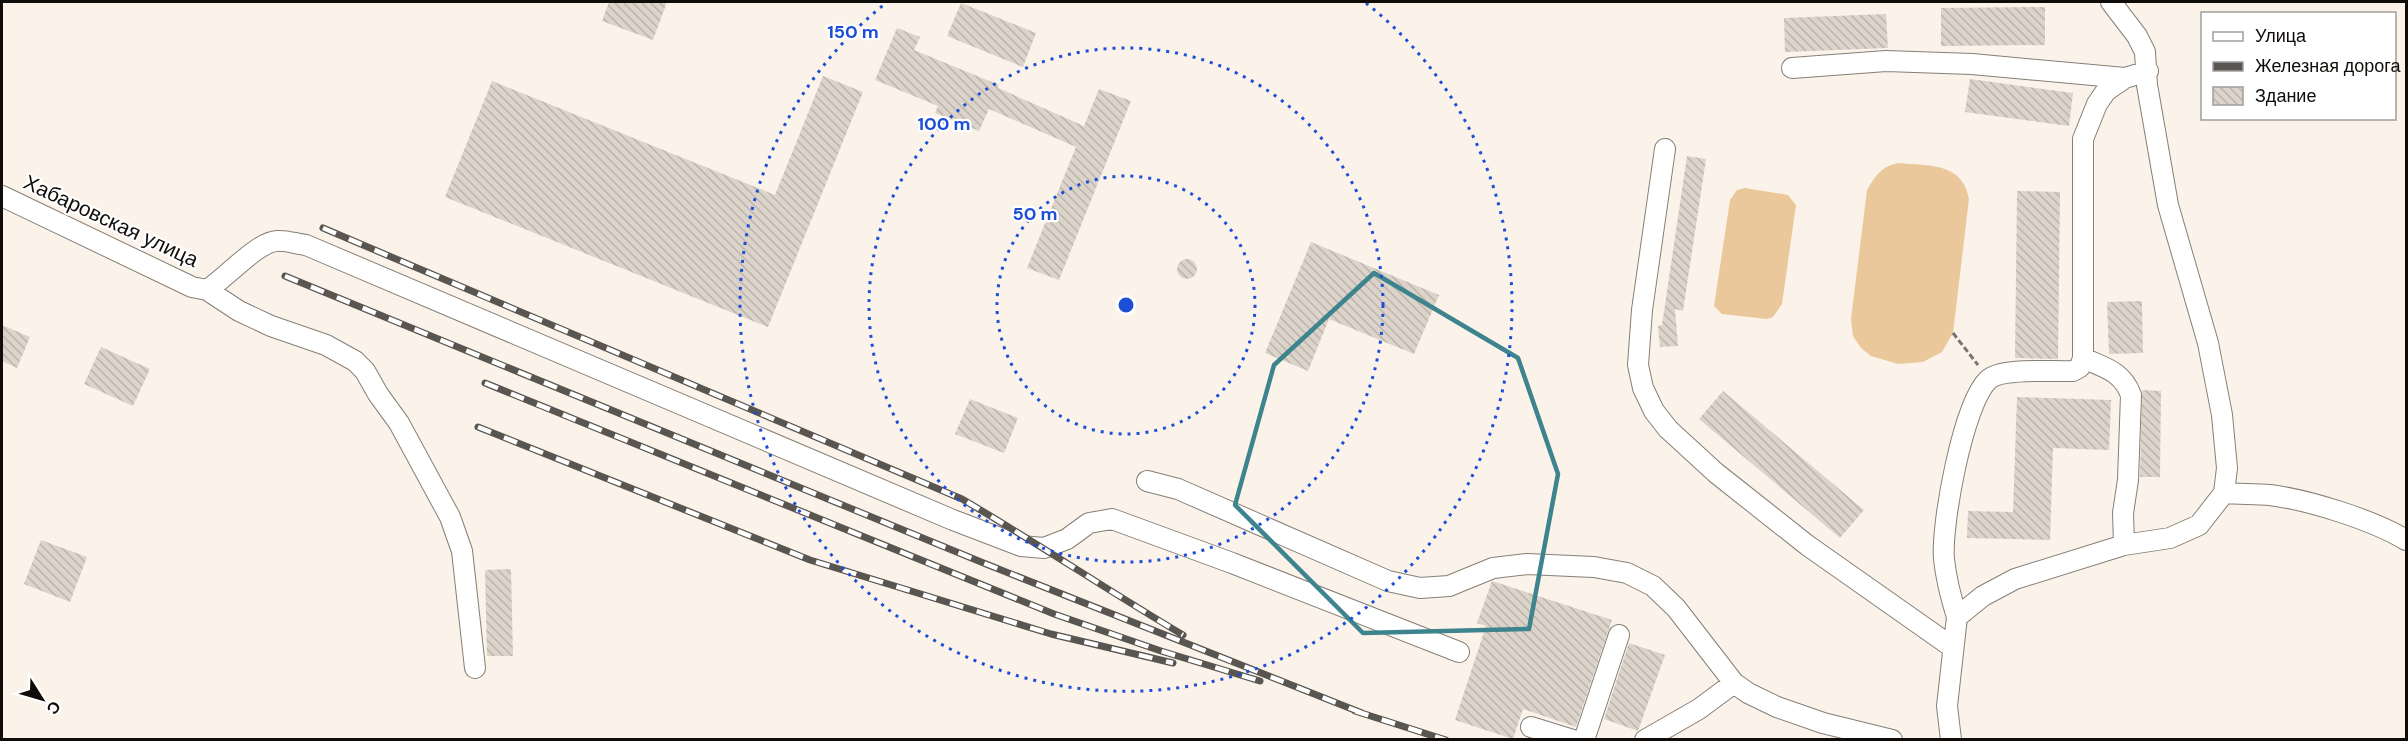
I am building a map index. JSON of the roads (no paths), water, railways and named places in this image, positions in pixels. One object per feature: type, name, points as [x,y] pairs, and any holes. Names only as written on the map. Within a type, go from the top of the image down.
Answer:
[{"type":"street","points":[[1957,617],[1983,596],[2015,579],[2124,545],[2170,538],[2199,525],[2224,493],[2227,468],[2222,415],[2208,343],[2168,205],[2147,85],[2148,71],[2145,52],[2137,36],[2111,2]]},
{"type":"street","points":[[1792,68],[1897,62],[1972,64],[2125,78]]},
{"type":"street","points":[[1951,740],[1947,706],[1957,617],[1944,558],[1946,517],[1955,470],[1973,402],[1988,379],[2009,372],[2073,371],[2080,367],[2083,358],[2083,139],[2097,104],[2106,91],[2125,78],[2148,71]]},
{"type":"street","points":[[1665,149],[1642,310],[1638,365],[1643,388],[1654,411],[1668,429],[1716,473],[1807,545],[1952,647]]},
{"type":"street","name":"Хабаровская улица","points":[[2,196],[192,287],[207,291],[222,281],[257,248],[276,241],[306,245],[1021,546],[1044,548],[1067,539],[1089,523],[1112,519],[1232,563],[1459,652]]},
{"type":"street","points":[[207,291],[239,311],[271,326],[326,345],[355,361],[365,371],[408,439],[450,517],[462,551],[475,668]]},
{"type":"street","points":[[2083,358],[2119,374],[2126,382],[2131,395],[2128,480],[2123,513],[2124,545]]},
{"type":"street","points":[[1147,481],[1178,489],[1388,581],[1420,588],[1449,586],[1493,568],[1527,564],[1594,567],[1627,573],[1653,586],[1676,608],[1734,683],[1786,710],[1823,723],[1892,740]]},
{"type":"street","points":[[2224,493],[2271,495],[2322,508],[2371,524],[2406,540]]},
{"type":"street","points":[[1584,740],[1618,635]]},
{"type":"street","points":[[1646,740],[1689,716],[1734,683]]},
{"type":"street","points":[[1531,727],[1573,740]]},
{"type":"railway","points":[[323,228],[962,499],[1183,635]]},
{"type":"railway","points":[[285,276],[986,564],[1362,713]]},
{"type":"railway","points":[[485,383],[1054,614],[1161,651],[1260,681]]},
{"type":"railway","points":[[478,427],[810,560],[1051,634],[1173,663]]},
{"type":"railway","points":[[1355,711],[1446,740]]}]
